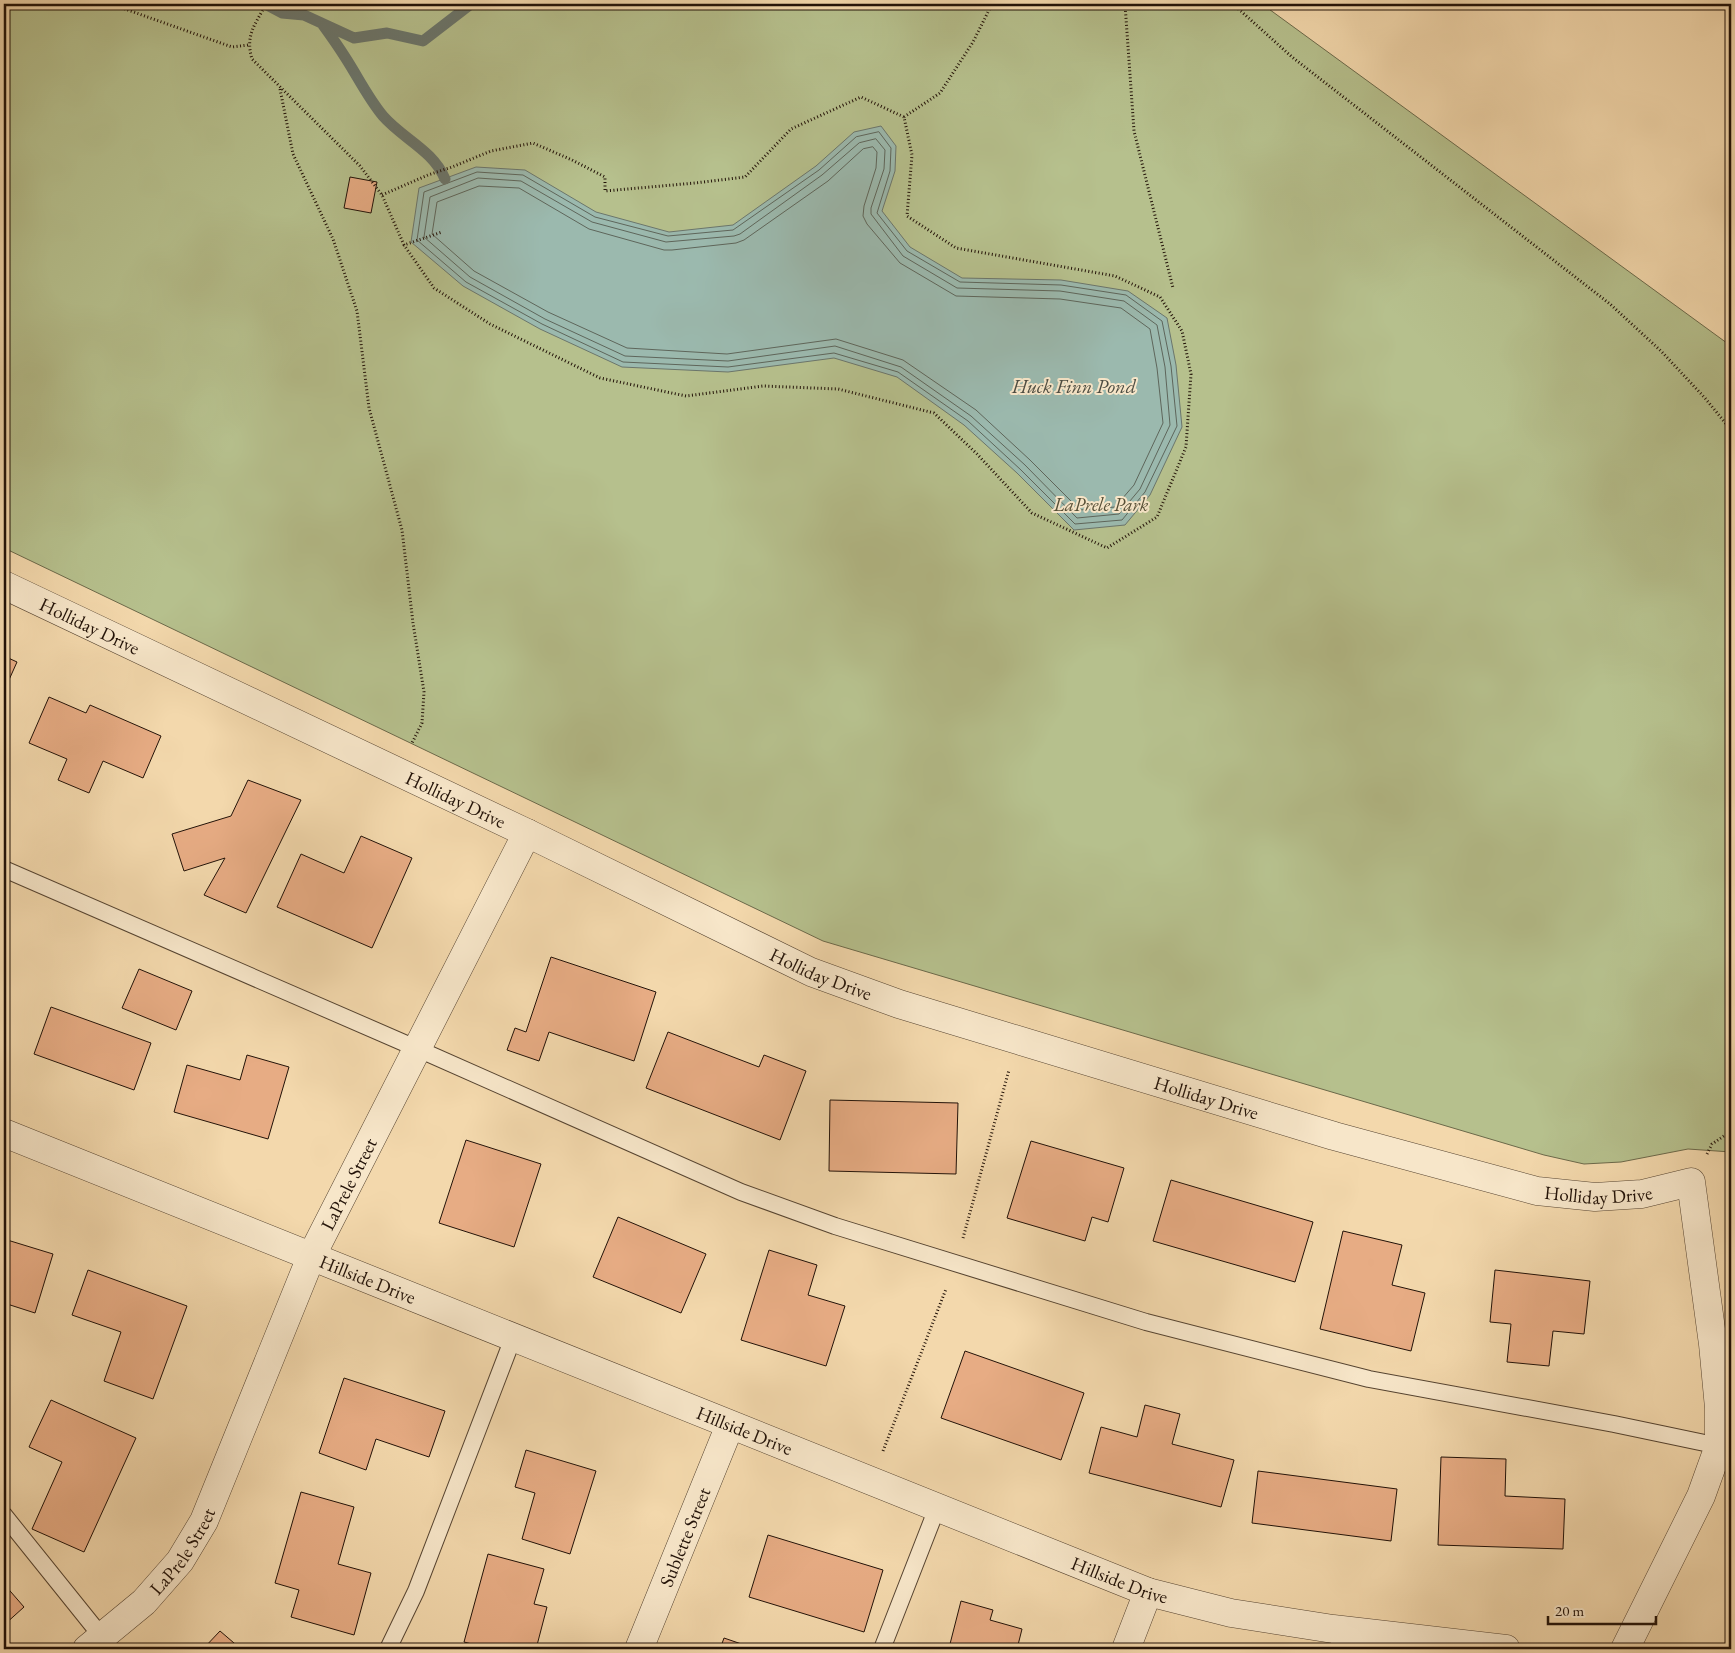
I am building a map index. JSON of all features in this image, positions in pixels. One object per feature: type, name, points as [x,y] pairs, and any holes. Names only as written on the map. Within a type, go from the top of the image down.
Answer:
[{"type":"street","name":"Holliday Drive","points":[[4,585],[527,833],[810,972],[899,1004],[1334,1136],[1537,1190],[1595,1197],[1642,1194],[1691,1182],[1714,1353],[1719,1408],[1719,1446]]},
{"type":"street","name":"LaPrele Street","points":[[95,1643],[144,1602],[180,1561],[204,1522],[311,1257],[527,833]]},
{"type":"street","name":"Hillside Drive","points":[[4,1133],[1148,1592],[1231,1613],[1334,1629],[1363,1641],[1506,1649]]},
{"type":"street","name":"Sublette Street","points":[[639,1649],[730,1425]]},
{"type":"street","points":[[1625,1649],[1701,1496],[1719,1446]]},
{"type":"street","points":[[1126,1649],[1148,1592]]},
{"type":"lane","points":[[4,869],[741,1192],[835,1226],[1146,1322],[1369,1379],[1614,1424],[1719,1446]]},
{"type":"lane","points":[[388,1649],[416,1591],[513,1338]]},
{"type":"lane","points":[[882,1649],[937,1508]]},
{"type":"lane","points":[[4,1515],[95,1643]]},
{"type":"path","points":[[112,4],[232,47],[248,45]]},
{"type":"path","points":[[266,4],[252,29],[248,45],[252,59],[280,89],[360,166],[382,195],[404,245],[434,288],[490,324],[600,378],[686,396],[763,386],[838,388],[934,413],[977,454],[1032,512],[1107,548],[1157,517],[1186,447],[1191,374],[1182,331],[1160,297],[1115,276],[956,248],[907,216],[912,155],[904,117]]},
{"type":"path","points":[[904,117],[940,93],[973,42],[992,4]]},
{"type":"path","points":[[1125,4],[1134,131],[1173,288]]},
{"type":"path","points":[[1233,4],[1292,57],[1610,304],[1661,351],[1705,398],[1731,430]]},
{"type":"path","points":[[280,89],[293,154],[333,239],[357,311],[369,408],[402,530],[413,624],[424,692],[422,723],[399,772]]},
{"type":"path","points":[[382,195],[491,151],[533,143],[605,177],[605,190],[745,177],[791,129],[861,97],[904,117]]},
{"type":"path","points":[[404,245],[412,244],[442,232]]},
{"type":"green space","name":"LaPrele Park","points":[[4,4],[1262,4],[1731,346],[1731,1152],[1688,1149],[1621,1162],[1584,1164],[1544,1155],[823,941],[4,548]]},
{"type":"water","name":"Huck Finn Pond","points":[[881,126],[896,146],[895,171],[882,211],[910,247],[962,278],[1061,280],[1128,291],[1167,318],[1176,365],[1182,427],[1150,495],[1125,525],[1074,530],[1017,473],[964,425],[897,377],[834,358],[728,372],[622,367],[540,329],[463,286],[411,242],[419,188],[476,167],[525,170],[596,212],[669,232],[733,225],[816,166],[854,132]]},
{"type":"building","points":[[350,177],[377,182],[371,213],[344,208]]},
{"type":"building","points":[[4,656],[17,662],[4,691]]},
{"type":"building","points":[[49,697],[86,713],[90,705],[161,736],[143,778],[103,761],[89,793],[58,780],[67,759],[29,743]]},
{"type":"building","points":[[248,780],[301,800],[246,913],[204,895],[225,858],[184,871],[172,834],[231,816]]},
{"type":"building","points":[[361,836],[412,858],[372,948],[277,907],[301,854],[344,873]]},
{"type":"building","points":[[551,957],[656,992],[634,1061],[549,1032],[539,1061],[507,1050],[515,1028],[526,1032]]},
{"type":"building","points":[[139,969],[192,991],[176,1030],[122,1008]]},
{"type":"building","points":[[51,1007],[151,1043],[134,1090],[34,1054]]},
{"type":"building","points":[[668,1032],[759,1067],[764,1055],[806,1071],[780,1140],[646,1088]]},
{"type":"building","points":[[247,1055],[289,1067],[268,1139],[174,1112],[187,1065],[240,1080]]},
{"type":"building","points":[[830,1100],[958,1103],[956,1174],[829,1171]]},
{"type":"building","points":[[466,1140],[541,1164],[514,1247],[439,1223]]},
{"type":"building","points":[[1031,1141],[1124,1168],[1108,1222],[1092,1217],[1085,1241],[1007,1218]]},
{"type":"building","points":[[1171,1180],[1313,1222],[1295,1282],[1153,1241]]},
{"type":"building","points":[[618,1217],[706,1254],[681,1313],[593,1277]]},
{"type":"building","points":[[1343,1231],[1402,1245],[1392,1285],[1425,1293],[1411,1351],[1320,1329]]},
{"type":"building","points":[[4,1239],[53,1254],[35,1313],[4,1303]]},
{"type":"building","points":[[769,1250],[817,1265],[808,1295],[845,1306],[826,1366],[741,1340]]},
{"type":"building","points":[[88,1270],[187,1306],[153,1399],[104,1381],[121,1332],[72,1315]]},
{"type":"building","points":[[1495,1270],[1590,1281],[1584,1334],[1553,1331],[1549,1366],[1507,1362],[1511,1324],[1490,1322]]},
{"type":"building","points":[[965,1351],[1084,1393],[1061,1460],[941,1418]]},
{"type":"building","points":[[344,1378],[445,1411],[429,1457],[376,1439],[366,1470],[319,1453]]},
{"type":"building","points":[[51,1400],[136,1438],[84,1552],[32,1529],[62,1462],[29,1447]]},
{"type":"building","points":[[1145,1405],[1180,1414],[1172,1444],[1234,1460],[1221,1507],[1089,1473],[1101,1427],[1137,1437]]},
{"type":"building","points":[[526,1450],[596,1471],[570,1554],[522,1539],[535,1493],[515,1487]]},
{"type":"building","points":[[1441,1457],[1506,1459],[1505,1496],[1565,1499],[1563,1549],[1438,1545]]},
{"type":"building","points":[[1258,1471],[1397,1489],[1391,1541],[1252,1523]]},
{"type":"building","points":[[301,1492],[354,1507],[338,1564],[371,1573],[354,1635],[291,1617],[299,1590],[275,1583]]},
{"type":"building","points":[[768,1535],[883,1570],[864,1632],[749,1597]]},
{"type":"building","points":[[488,1554],[544,1569],[534,1604],[547,1607],[536,1649],[492,1649],[464,1642]]},
{"type":"building","points":[[4,1584],[24,1607],[4,1625]]},
{"type":"building","points":[[961,1601],[993,1610],[990,1620],[1022,1629],[1017,1649],[959,1649],[960,1647],[950,1644]]},
{"type":"building","points":[[220,1631],[241,1649],[203,1649]]},
{"type":"building","points":[[724,1638],[756,1649],[720,1649]]},
{"type":"waterway","points":[[265,4],[282,13],[304,15],[354,38],[387,33],[423,41],[471,4]]},
{"type":"waterway","points":[[323,25],[383,116],[433,160],[445,179]]}]
